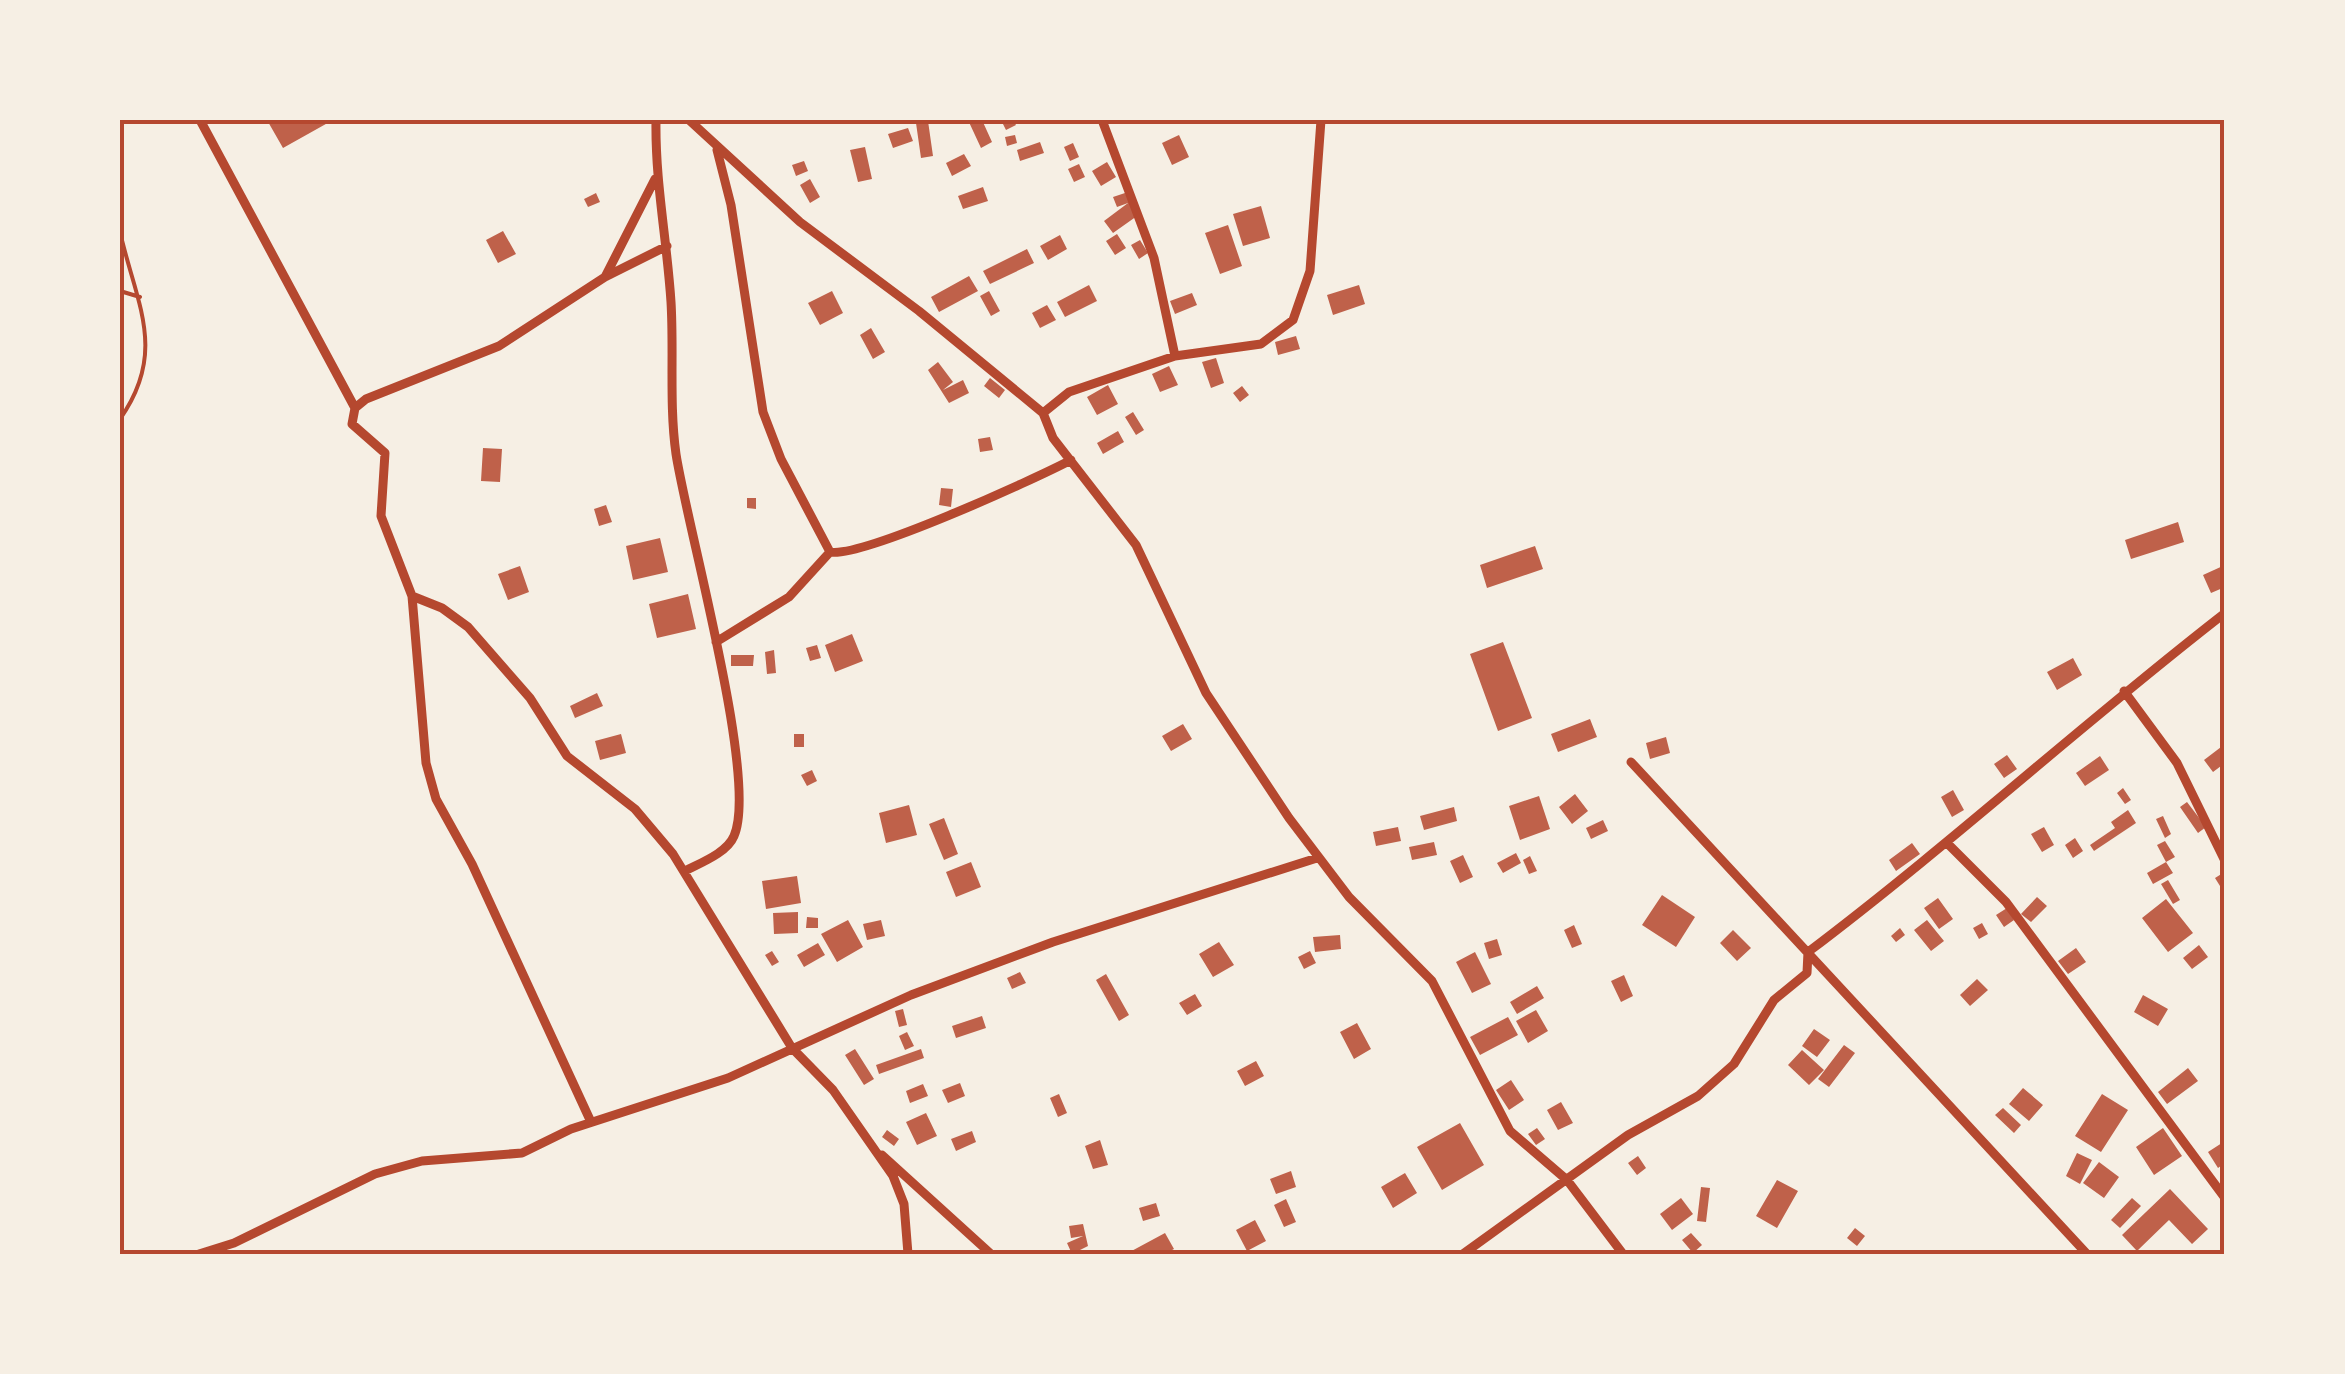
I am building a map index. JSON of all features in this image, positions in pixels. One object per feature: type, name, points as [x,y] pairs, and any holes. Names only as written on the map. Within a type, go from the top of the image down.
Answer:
[{"type":"street","points":[[200,120],[354,408],[352,424],[385,453],[381,516],[412,596],[426,763],[436,799],[472,864],[591,1122]]},
{"type":"street","points":[[656,120],[655,179],[668,246],[676,451],[716,642],[739,803],[734,837],[722,850],[685,872]]},
{"type":"street","points":[[688,120],[800,222],[1044,413],[1053,438],[1136,545],[1206,692],[1317,858],[1432,982],[1510,1132],[1567,1180],[1623,1254]]},
{"type":"street","points":[[1102,120],[1154,258],[1175,356]]},
{"type":"street","points":[[1044,413],[1068,392],[1175,356],[1261,344],[1293,320],[1310,271],[1321,120]]},
{"type":"street","points":[[717,148],[731,205],[763,412],[781,459],[830,552],[838,554],[986,500],[1072,460]]},
{"type":"street","points":[[604,277],[655,179]]},
{"type":"street","points":[[354,408],[366,398],[499,346],[604,277],[668,246]]},
{"type":"street","points":[[716,642],[789,597],[830,552]]},
{"type":"street","points":[[412,596],[442,608],[468,627],[530,698],[567,756],[635,809],[685,872],[792,1048],[833,1090],[874,1148],[902,1197],[908,1254]]},
{"type":"street","points":[[1463,1254],[1628,1135],[1698,1096],[1734,1064],[1774,1000],[1807,973],[1808,952],[1947,844],[2124,691],[2225,613]]},
{"type":"street","points":[[2124,691],[2177,762],[2225,861]]},
{"type":"street","points":[[1631,762],[2087,1254]]},
{"type":"street","points":[[1947,844],[2006,902],[2225,1198]]},
{"type":"street","points":[[199,1254],[234,1243],[375,1174],[422,1161],[522,1153],[591,1122],[679,1097],[911,995],[1054,942],[1317,858]]},
{"type":"street","points":[[874,1148],[908,1174],[991,1254]]},
{"type":"path","points":[[120,232],[140,298],[146,346],[138,394],[120,419]]},
{"type":"path","points":[[120,290],[140,298]]},
{"type":"building","points":[[267,120],[333,120],[283,148]]},
{"type":"building","points":[[968,120],[982,120],[992,142],[981,148]]},
{"type":"building","points":[[1001,120],[1013,120],[1016,125],[1006,130]]},
{"type":"building","points":[[928,121],[933,156],[921,158],[916,123]]},
{"type":"building","points":[[908,128],[913,141],[893,148],[888,134]]},
{"type":"building","points":[[1015,135],[1017,143],[1007,146],[1005,137]]},
{"type":"building","points":[[1179,135],[1189,157],[1172,165],[1162,143]]},
{"type":"building","points":[[1040,142],[1044,153],[1020,161],[1017,150]]},
{"type":"building","points":[[1073,143],[1079,157],[1070,161],[1064,147]]},
{"type":"building","points":[[865,147],[872,179],[858,182],[850,150]]},
{"type":"building","points":[[964,154],[971,166],[952,176],[946,163]]},
{"type":"building","points":[[804,161],[808,171],[796,176],[792,165]]},
{"type":"building","points":[[1107,162],[1116,177],[1101,186],[1092,171]]},
{"type":"building","points":[[1079,164],[1085,177],[1074,182],[1068,169]]},
{"type":"building","points":[[810,179],[820,197],[810,203],[800,185]]},
{"type":"building","points":[[983,187],[988,201],[963,209],[958,196]]},
{"type":"building","points":[[596,193],[600,202],[588,207],[584,199]]},
{"type":"building","points":[[1125,193],[1137,216],[1113,233],[1104,221],[1128,203],[1117,207],[1113,197]]},
{"type":"building","points":[[1261,206],[1270,238],[1243,246],[1233,214]]},
{"type":"building","points":[[1228,225],[1242,266],[1220,274],[1205,233]]},
{"type":"building","points":[[503,231],[516,254],[498,263],[486,240]]},
{"type":"building","points":[[1117,234],[1126,248],[1115,255],[1106,241]]},
{"type":"building","points":[[1060,235],[1067,249],[1048,260],[1040,246]]},
{"type":"building","points":[[1140,240],[1148,253],[1139,259],[1131,245]]},
{"type":"building","points":[[1027,249],[1034,263],[990,284],[983,271]]},
{"type":"building","points":[[969,276],[978,291],[939,312],[931,297]]},
{"type":"building","points":[[1089,285],[1097,301],[1065,317],[1057,302]]},
{"type":"building","points":[[1359,285],[1365,304],[1333,315],[1327,295]]},
{"type":"building","points":[[832,291],[843,313],[820,325],[808,303]]},
{"type":"building","points":[[989,291],[1000,311],[991,316],[980,296]]},
{"type":"building","points":[[1192,293],[1197,305],[1175,314],[1170,301]]},
{"type":"building","points":[[1047,305],[1056,320],[1040,328],[1032,313]]},
{"type":"building","points":[[871,328],[885,352],[873,359],[860,335]]},
{"type":"building","points":[[1296,336],[1300,349],[1278,355],[1275,342]]},
{"type":"building","points":[[1216,358],[1224,383],[1211,388],[1202,362]]},
{"type":"building","points":[[938,362],[953,382],[943,390],[963,380],[969,393],[949,403],[928,370]]},
{"type":"building","points":[[1169,366],[1178,385],[1160,392],[1152,374]]},
{"type":"building","points":[[990,378],[1005,390],[999,398],[984,386]]},
{"type":"building","points":[[1108,385],[1118,404],[1097,415],[1087,397]]},
{"type":"building","points":[[1242,386],[1249,395],[1240,402],[1233,393]]},
{"type":"building","points":[[1133,412],[1144,430],[1136,435],[1125,417]]},
{"type":"building","points":[[1118,431],[1124,442],[1103,454],[1097,443]]},
{"type":"building","points":[[990,437],[993,450],[980,452],[978,439]]},
{"type":"building","points":[[483,448],[502,449],[500,482],[481,481]]},
{"type":"building","points":[[941,488],[953,489],[951,507],[939,505]]},
{"type":"building","points":[[747,498],[756,498],[756,509],[747,508]]},
{"type":"building","points":[[606,505],[612,522],[599,526],[594,509]]},
{"type":"building","points":[[2178,522],[2184,542],[2131,559],[2125,540]]},
{"type":"building","points":[[660,538],[668,572],[633,580],[626,546]]},
{"type":"building","points":[[1535,546],[1543,569],[1487,588],[1480,565]]},
{"type":"building","points":[[2225,565],[2225,587],[2211,593],[2203,575]]},
{"type":"building","points":[[520,566],[529,592],[508,600],[498,574]]},
{"type":"building","points":[[688,594],[696,629],[657,638],[649,604]]},
{"type":"building","points":[[852,634],[863,661],[835,672],[825,645]]},
{"type":"building","points":[[1503,642],[1532,718],[1498,731],[1470,654]]},
{"type":"building","points":[[817,645],[821,658],[810,661],[806,648]]},
{"type":"building","points":[[774,650],[776,673],[767,674],[765,652]]},
{"type":"building","points":[[731,655],[754,655],[753,666],[731,666]]},
{"type":"building","points":[[2073,658],[2082,675],[2057,690],[2047,672]]},
{"type":"building","points":[[597,693],[603,706],[575,718],[570,706]]},
{"type":"building","points":[[1590,719],[1597,737],[1558,752],[1551,734]]},
{"type":"building","points":[[1183,724],[1192,739],[1171,751],[1162,736]]},
{"type":"building","points":[[621,734],[626,753],[600,760],[595,741]]},
{"type":"building","points":[[794,734],[804,734],[804,747],[794,747]]},
{"type":"building","points":[[1666,737],[1670,753],[1650,759],[1646,743]]},
{"type":"building","points":[[2225,744],[2225,763],[2213,772],[2204,760]]},
{"type":"building","points":[[2007,755],[2017,769],[2004,778],[1994,764]]},
{"type":"building","points":[[2100,756],[2109,770],[2085,786],[2076,773]]},
{"type":"building","points":[[812,770],[817,781],[807,786],[801,775]]},
{"type":"building","points":[[2123,788],[2131,800],[2125,804],[2117,793]]},
{"type":"building","points":[[1953,790],[1964,810],[1952,817],[1941,797]]},
{"type":"building","points":[[1575,794],[1588,811],[1572,824],[1559,807]]},
{"type":"building","points":[[1539,796],[1550,829],[1520,840],[1509,806]]},
{"type":"building","points":[[2187,802],[2206,827],[2198,833],[2180,807]]},
{"type":"building","points":[[909,805],[917,835],[886,843],[879,813]]},
{"type":"building","points":[[1454,807],[1457,821],[1424,830],[1420,816]]},
{"type":"building","points":[[2128,810],[2136,823],[2094,851],[2090,845],[2115,828],[2111,822]]},
{"type":"building","points":[[2163,816],[2171,834],[2165,838],[2156,819]]},
{"type":"building","points":[[944,818],[958,854],[944,860],[929,824]]},
{"type":"building","points":[[1603,820],[1608,831],[1591,839],[1586,828]]},
{"type":"building","points":[[1398,827],[1401,841],[1376,846],[1373,832]]},
{"type":"building","points":[[2044,827],[2054,845],[2042,852],[2031,834]]},
{"type":"building","points":[[2075,838],[2083,851],[2073,858],[2065,845]]},
{"type":"building","points":[[2165,841],[2175,857],[2166,862],[2157,845]]},
{"type":"building","points":[[1434,842],[1437,855],[1412,860],[1409,847]]},
{"type":"building","points":[[1912,843],[1920,854],[1896,871],[1889,860]]},
{"type":"building","points":[[1516,853],[1521,863],[1503,873],[1497,863]]},
{"type":"building","points":[[1463,855],[1473,877],[1460,883],[1450,861]]},
{"type":"building","points":[[1530,856],[1537,871],[1529,874],[1523,860]]},
{"type":"building","points":[[971,862],[981,887],[956,897],[946,872]]},
{"type":"building","points":[[2166,862],[2173,873],[2153,884],[2147,873]]},
{"type":"building","points":[[2223,873],[2225,876],[2225,894],[2215,878]]},
{"type":"building","points":[[797,876],[801,903],[766,909],[762,881]]},
{"type":"building","points":[[2168,880],[2180,900],[2173,904],[2161,884]]},
{"type":"building","points":[[1662,895],[1695,917],[1676,947],[1642,925]]},
{"type":"building","points":[[2037,897],[2047,906],[2031,922],[2021,914]]},
{"type":"building","points":[[1938,898],[1953,919],[1939,929],[1924,908]]},
{"type":"building","points":[[2166,899],[2193,933],[2168,952],[2142,918]]},
{"type":"building","points":[[2007,908],[2014,920],[2004,927],[1996,915]]},
{"type":"building","points":[[798,912],[798,933],[774,934],[773,913]]},
{"type":"building","points":[[807,917],[818,918],[818,928],[806,928]]},
{"type":"building","points":[[848,920],[863,947],[837,962],[821,934]]},
{"type":"building","points":[[881,920],[885,936],[867,940],[863,924]]},
{"type":"building","points":[[1927,920],[1944,941],[1931,951],[1914,930]]},
{"type":"building","points":[[1982,923],[1988,934],[1979,939],[1973,928]]},
{"type":"building","points":[[1574,925],[1582,944],[1572,948],[1564,930]]},
{"type":"building","points":[[1900,928],[1905,935],[1896,942],[1891,936]]},
{"type":"building","points":[[1733,930],[1751,948],[1737,961],[1720,943]]},
{"type":"building","points":[[1340,935],[1341,949],[1315,952],[1313,937]]},
{"type":"building","points":[[1497,939],[1502,955],[1489,959],[1484,943]]},
{"type":"building","points":[[1219,942],[1234,965],[1213,977],[1199,954]]},
{"type":"building","points":[[818,943],[825,955],[804,967],[797,955]]},
{"type":"building","points":[[2199,945],[2208,957],[2192,969],[2183,958]]},
{"type":"building","points":[[2076,948],[2086,962],[2068,974],[2058,961]]},
{"type":"building","points":[[772,951],[779,962],[772,966],[765,955]]},
{"type":"building","points":[[1310,951],[1316,963],[1304,969],[1298,957]]},
{"type":"building","points":[[1475,952],[1491,984],[1472,993],[1456,962]]},
{"type":"building","points":[[1020,972],[1026,983],[1012,989],[1007,978]]},
{"type":"building","points":[[1106,974],[1129,1015],[1119,1021],[1096,980]]},
{"type":"building","points":[[1624,975],[1633,996],[1621,1002],[1611,981]]},
{"type":"building","points":[[1977,979],[1988,990],[1970,1006],[1960,995]]},
{"type":"building","points":[[1537,986],[1544,998],[1517,1014],[1510,1002]]},
{"type":"building","points":[[1195,994],[1202,1006],[1187,1015],[1179,1003]]},
{"type":"building","points":[[2143,995],[2168,1009],[2158,1026],[2134,1012]]},
{"type":"building","points":[[903,1009],[907,1025],[899,1027],[895,1011]]},
{"type":"building","points":[[1536,1010],[1548,1031],[1528,1043],[1516,1021]]},
{"type":"building","points":[[982,1016],[986,1028],[956,1038],[952,1026]]},
{"type":"building","points":[[1508,1017],[1518,1035],[1480,1055],[1470,1037]]},
{"type":"building","points":[[1357,1023],[1371,1049],[1354,1059],[1340,1032]]},
{"type":"building","points":[[1814,1029],[1830,1040],[1817,1057],[1802,1046]]},
{"type":"building","points":[[907,1032],[914,1046],[905,1050],[899,1036]]},
{"type":"building","points":[[1844,1045],[1855,1053],[1829,1087],[1818,1079]]},
{"type":"building","points":[[855,1049],[874,1079],[864,1085],[845,1055]]},
{"type":"building","points":[[921,1049],[924,1058],[879,1074],[876,1065]]},
{"type":"building","points":[[1802,1050],[1824,1070],[1809,1085],[1788,1065]]},
{"type":"building","points":[[1256,1061],[1264,1076],[1245,1086],[1237,1071]]},
{"type":"building","points":[[2188,1068],[2198,1081],[2167,1104],[2158,1092]]},
{"type":"building","points":[[1511,1080],[1524,1100],[1509,1110],[1496,1090]]},
{"type":"building","points":[[960,1083],[965,1096],[948,1103],[942,1090]]},
{"type":"building","points":[[923,1084],[928,1096],[910,1103],[906,1091]]},
{"type":"building","points":[[2023,1088],[2043,1105],[2029,1121],[2009,1104]]},
{"type":"building","points":[[1059,1094],[1067,1113],[1058,1117],[1050,1098]]},
{"type":"building","points":[[2102,1094],[2128,1110],[2101,1152],[2075,1136]]},
{"type":"building","points":[[1561,1102],[1573,1123],[1558,1130],[1547,1110]]},
{"type":"building","points":[[2003,1108],[2021,1125],[2014,1133],[1995,1115]]},
{"type":"building","points":[[926,1113],[937,1136],[917,1145],[906,1122]]},
{"type":"building","points":[[1460,1123],[1484,1165],[1442,1190],[1417,1147]]},
{"type":"building","points":[[1537,1128],[1545,1139],[1536,1145],[1528,1134]]},
{"type":"building","points":[[2163,1128],[2182,1156],[2154,1175],[2136,1147]]},
{"type":"building","points":[[887,1130],[899,1139],[894,1146],[882,1137]]},
{"type":"building","points":[[972,1131],[976,1142],[956,1151],[951,1139]]},
{"type":"building","points":[[1100,1140],[1108,1165],[1093,1169],[1085,1146]]},
{"type":"building","points":[[2225,1141],[2225,1163],[2218,1168],[2208,1152]]},
{"type":"building","points":[[2077,1153],[2092,1160],[2080,1184],[2066,1176]]},
{"type":"building","points":[[1638,1156],[1646,1168],[1637,1175],[1628,1163]]},
{"type":"building","points":[[2099,1162],[2119,1177],[2104,1198],[2083,1183]]},
{"type":"building","points":[[1291,1171],[1296,1187],[1276,1194],[1270,1179]]},
{"type":"building","points":[[1405,1173],[1417,1193],[1393,1208],[1381,1187]]},
{"type":"building","points":[[1777,1180],[1798,1191],[1777,1228],[1756,1216]]},
{"type":"building","points":[[1701,1187],[1710,1188],[1706,1222],[1697,1221]]},
{"type":"building","points":[[2170,1189],[2208,1229],[2192,1244],[2169,1220],[2137,1251],[2122,1235]]},
{"type":"building","points":[[1681,1198],[1693,1214],[1672,1230],[1660,1214]]},
{"type":"building","points":[[2132,1198],[2141,1206],[2120,1228],[2111,1220]]},
{"type":"building","points":[[1286,1199],[1296,1222],[1284,1227],[1274,1205]]},
{"type":"building","points":[[1156,1203],[1160,1216],[1143,1221],[1139,1208]]},
{"type":"building","points":[[1255,1220],[1266,1241],[1247,1251],[1236,1230]]},
{"type":"building","points":[[1083,1224],[1088,1246],[1072,1254],[1067,1243],[1083,1236],[1071,1238],[1069,1226]]},
{"type":"building","points":[[1855,1228],[1865,1236],[1857,1246],[1847,1238]]},
{"type":"building","points":[[1165,1233],[1174,1249],[1164,1254],[1126,1254]]},
{"type":"building","points":[[1691,1233],[1702,1245],[1693,1253],[1682,1240]]}]
